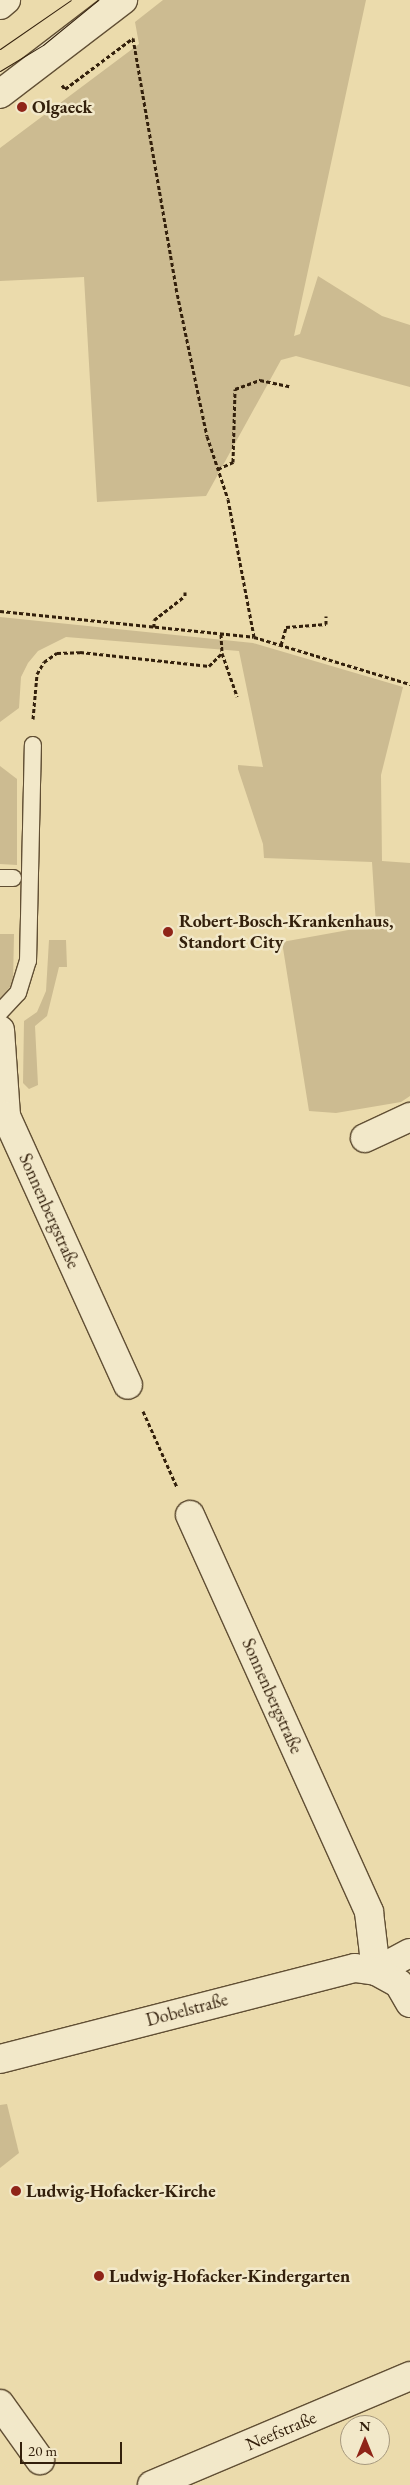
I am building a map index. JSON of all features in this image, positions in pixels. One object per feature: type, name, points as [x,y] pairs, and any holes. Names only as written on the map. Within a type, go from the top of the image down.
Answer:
[{"type":"street","points":[[0,5],[6,0]]},
{"type":"street","points":[[0,94],[123,0]]},
{"type":"street","name":"Sonnenbergstraße","points":[[0,1030],[6,1116],[134,1394]]},
{"type":"street","points":[[364,1138],[410,1117]]},
{"type":"street","name":"Sonnenbergstraße","points":[[190,1515],[370,1912],[376,1971]]},
{"type":"street","points":[[376,1971],[410,1953]]},
{"type":"street","name":"Dobelstraße","points":[[0,2059],[331,1973],[355,1968],[376,1971]]},
{"type":"street","points":[[376,1971],[398,1984],[410,2003]]},
{"type":"street","name":"Neefstraße","points":[[152,2485],[410,2376]]},
{"type":"street","points":[[0,2404],[40,2460]]},
{"type":"lane","points":[[0,1012],[18,993],[28,961],[33,745]]},
{"type":"path","points":[[65,89],[133,38],[176,288],[207,436],[228,498],[254,638]]},
{"type":"path","points":[[218,469],[234,462],[235,389],[260,380],[289,386]]},
{"type":"path","points":[[154,627],[154,620],[185,596],[185,592]]},
{"type":"path","points":[[0,612],[254,638],[410,684]]},
{"type":"path","points":[[281,646],[286,627],[326,624],[326,616]]},
{"type":"path","points":[[221,634],[222,654],[237,696]]},
{"type":"path","points":[[33,745],[37,674],[44,662],[57,654],[80,652],[208,666],[222,654]]},
{"type":"path","points":[[134,1394],[190,1515]]},
{"type":"shaded area","points":[[163,0],[366,0],[294,336],[300,334],[318,276],[382,316],[410,325],[410,387],[296,356],[281,360],[206,496],[97,502],[84,277],[0,281],[0,148],[139,44],[135,22]]},
{"type":"shaded area","points":[[0,617],[253,643],[403,687],[381,775],[382,861],[410,863],[410,1096],[401,1102],[336,1113],[309,1111],[282,942],[376,925],[372,862],[264,858],[263,844],[238,769],[238,765],[263,767],[239,651],[66,637],[38,651],[28,663],[21,677],[19,708],[0,722]]},
{"type":"shaded area","points":[[0,766],[17,779],[17,865],[0,864]]},
{"type":"shaded area","points":[[0,934],[14,934],[13,983],[0,999]]},
{"type":"shaded area","points":[[49,940],[66,940],[67,967],[59,967],[47,1016],[35,1026],[38,1085],[29,1089],[23,1083],[24,1021],[37,1012],[46,991]]},
{"type":"shaded area","points":[[7,2104],[19,2153],[0,2168],[0,2105]]},
{"type":"tram line","points":[[0,49],[71,0]]},
{"type":"tram line","points":[[0,71],[43,45],[98,0]]},
{"type":"place","name":"Olgaeck","points":[[22,107]]},
{"type":"place","name":"Robert-Bosch-Krankenhaus, Standort City","points":[[168,932]]},
{"type":"place","name":"Ludwig-Hofacker-Kirche","points":[[16,2191]]},
{"type":"place","name":"Ludwig-Hofacker-Kindergarten","points":[[99,2276]]}]
